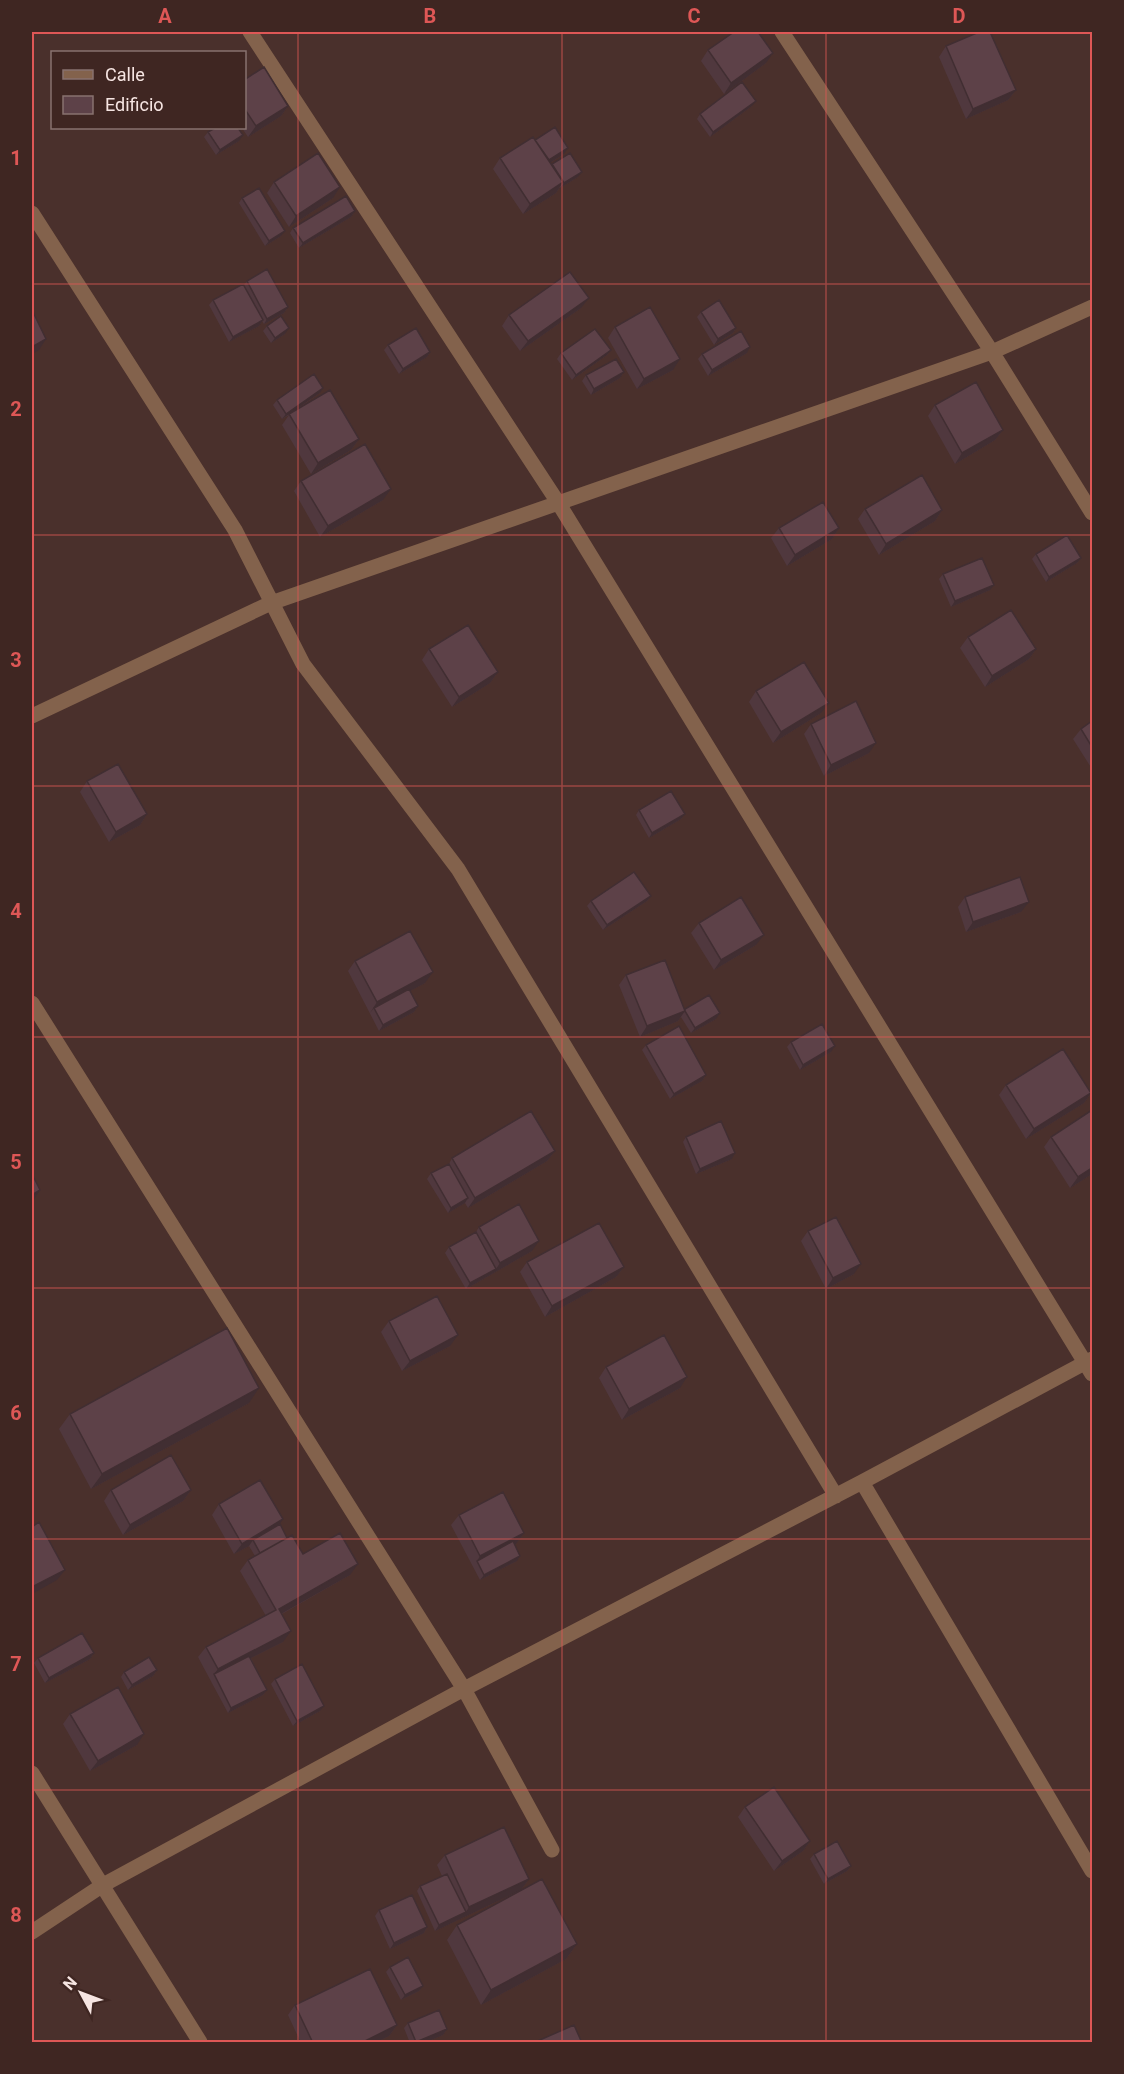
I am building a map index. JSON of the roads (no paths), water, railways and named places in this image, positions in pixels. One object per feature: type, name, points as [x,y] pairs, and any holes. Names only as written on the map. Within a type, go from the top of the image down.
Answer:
[{"type":"street","points":[[32,1932],[103,1886],[464,1689],[1090,1365],[559,504],[250,32]]},
{"type":"street","points":[[782,32],[993,352],[1092,513]]},
{"type":"street","points":[[32,213],[235,530],[303,664],[458,869],[836,1496]]},
{"type":"street","points":[[32,716],[271,603],[993,352],[1092,308]]},
{"type":"street","points":[[32,1003],[464,1689],[552,1850]]},
{"type":"street","points":[[862,1482],[1092,1871]]},
{"type":"street","points":[[32,1773],[200,2043]]}]
